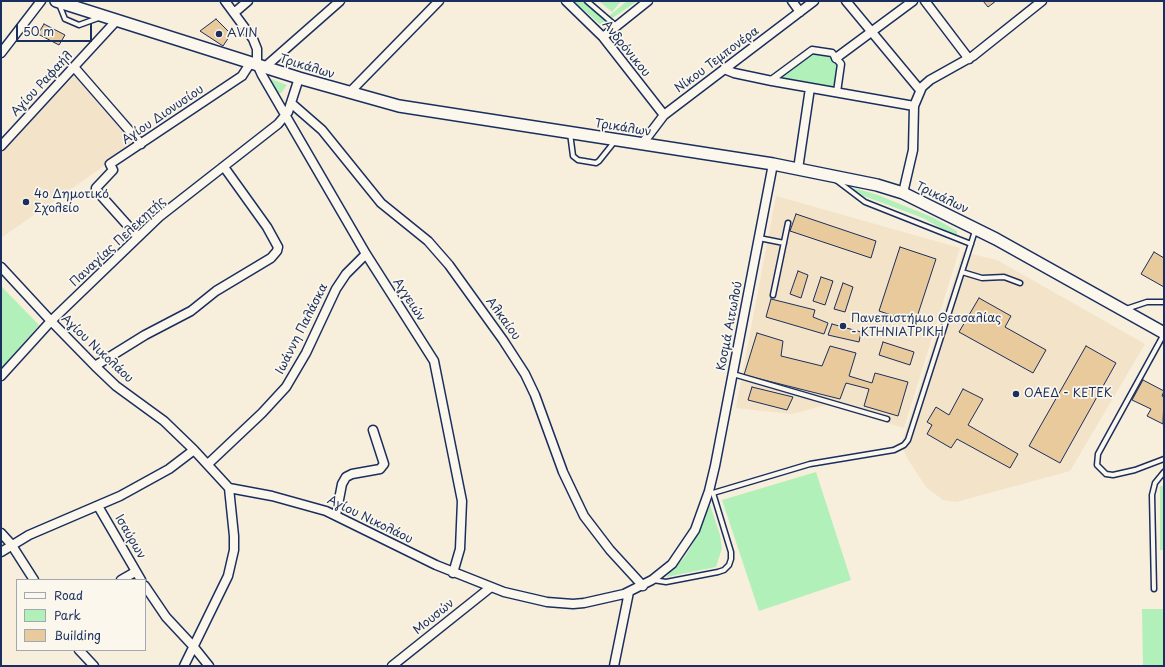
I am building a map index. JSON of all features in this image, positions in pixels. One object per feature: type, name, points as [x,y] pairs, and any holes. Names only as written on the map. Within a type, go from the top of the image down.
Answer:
[{"type":"main road","name":"Τρικάλων","points":[[57,1],[299,78],[349,93],[426,112],[569,132],[773,164],[877,185],[903,193],[976,229],[1164,333]]},
{"type":"street","points":[[1,53],[41,1]]},
{"type":"street","points":[[225,1],[254,42],[258,65]]},
{"type":"street","points":[[234,13],[248,1]]},
{"type":"street","name":"Αγίου Διονυσίου","points":[[138,237],[96,188],[113,170],[110,164],[258,65],[340,1]]},
{"type":"street","points":[[349,93],[439,1]]},
{"type":"street","name":"Ανδρόνικου","points":[[566,1],[603,37],[664,115]]},
{"type":"street","points":[[603,37],[648,1]]},
{"type":"street","points":[[792,1],[800,12]]},
{"type":"street","name":"Νίκου Τεμπονέρα","points":[[642,144],[664,115],[814,1]]},
{"type":"street","points":[[846,1],[871,33],[920,90]]},
{"type":"street","points":[[836,58],[913,1]]},
{"type":"street","points":[[925,1],[969,59]]},
{"type":"street","points":[[903,193],[913,150],[914,106],[920,90],[930,80],[969,59],[1042,1]]},
{"type":"street","name":"Αγίου Ραφαήλ","points":[[1,146],[117,20]]},
{"type":"street","points":[[770,81],[812,50],[832,53],[841,64],[837,92]]},
{"type":"street","name":"Αγγειών","points":[[258,65],[366,254],[430,352],[436,367],[462,501],[460,549],[453,572]]},
{"type":"street","points":[[74,67],[141,144]]},
{"type":"street","points":[[724,69],[734,73],[770,81],[914,106]]},
{"type":"street","name":"Παναγίας Πελεκητής","points":[[1,376],[50,322],[159,217],[270,131],[286,115],[299,78]]},
{"type":"street","points":[[798,169],[810,88]]},
{"type":"street","name":"Αλκαίου","points":[[291,103],[322,130],[381,203],[428,241],[449,265],[503,340],[525,374],[535,395],[563,472],[584,516],[610,550],[643,586]]},
{"type":"street","name":"Κοσμά Αιτωλού","points":[[711,492],[773,164]]},
{"type":"street","points":[[95,366],[145,335],[191,311],[234,279],[271,258],[277,251],[278,247],[267,227],[224,167]]},
{"type":"street","name":"Ιωάννη Παλάσκα","points":[[208,464],[262,413],[286,387],[306,353],[336,289],[346,274],[366,254]]},
{"type":"street","name":"Αγίου Νικολάου","points":[[1,267],[50,322],[95,366],[116,386],[164,421],[208,464],[229,488],[306,505],[336,515],[453,572],[504,592],[547,602],[573,604],[596,601],[629,592],[643,586],[672,564],[681,553],[695,530],[711,492]]},
{"type":"street","points":[[336,515],[342,484],[346,477],[352,474],[380,469],[384,464],[373,430]]},
{"type":"street","points":[[1,552],[11,544],[98,506],[169,469],[194,450]]},
{"type":"street","points":[[184,666],[224,588],[232,563],[234,536],[229,488]]},
{"type":"street","name":"Ισαύρων","points":[[98,506],[140,579]]},
{"type":"street","points":[[1,533],[11,544],[33,579]]},
{"type":"street","points":[[123,579],[135,572]]},
{"type":"street","points":[[146,587],[170,622],[193,646],[209,666]]},
{"type":"street","name":"Μουσών","points":[[392,666],[491,587]]},
{"type":"street","points":[[614,666],[629,592]]},
{"type":"street","points":[[80,651],[94,666]]},
{"type":"lane","points":[[57,1],[65,19],[79,25],[104,16]]},
{"type":"lane","points":[[588,1],[616,27]]},
{"type":"lane","points":[[569,132],[573,156],[578,160],[596,163],[615,140]]},
{"type":"lane","points":[[831,176],[865,202],[971,244]]},
{"type":"lane","points":[[773,295],[788,223]]},
{"type":"lane","points":[[652,580],[666,582],[718,572],[724,570],[729,565],[731,552],[711,492],[810,464],[894,450],[904,445],[908,440],[976,229]]},
{"type":"lane","points":[[759,238],[784,243]]},
{"type":"lane","points":[[962,272],[982,278],[1004,277],[1020,283]]},
{"type":"lane","points":[[1123,310],[1147,302],[1164,302]]},
{"type":"lane","points":[[1164,333],[1098,454],[1097,465],[1106,474],[1114,475],[1135,470],[1164,460]]},
{"type":"lane","points":[[734,374],[887,419]]},
{"type":"lane","points":[[1154,589],[1152,495],[1155,483],[1164,472]]},
{"type":"shaded area","name":"4ο Δημοτικό Σχολείο","points":[[74,76],[134,145],[1,238],[1,153]]},
{"type":"shaded area","name":"Πανεπιστήμιο Θεσσαλίας - ΚΤΗΝΙΑΤΡΙΚΗ","points":[[776,196],[960,248],[904,428],[826,405],[792,414],[736,408]]},
{"type":"shaded area","name":"ΟΑΕΔ - ΚΕΤΕΚ","points":[[963,252],[997,260],[1145,344],[1070,471],[956,502],[943,500],[926,487],[909,461],[901,445]]},
{"type":"green space","points":[[573,1],[584,1],[605,19],[604,24],[601,25]]},
{"type":"green space","points":[[599,1],[621,1],[612,12]]},
{"type":"green space","points":[[627,1],[637,1],[612,18],[609,16]]},
{"type":"green space","points":[[812,51],[831,54],[839,64],[835,92],[772,81]]},
{"type":"green space","points":[[271,79],[287,85],[281,93],[277,93]]},
{"type":"green space","points":[[854,188],[878,195],[934,218],[957,231],[957,237],[954,237],[923,218],[853,192]]},
{"type":"green space","points":[[1,286],[39,325],[1,369]]},
{"type":"green space","points":[[816,472],[851,580],[759,611],[722,500]]},
{"type":"green space","points":[[1160,486],[1164,486],[1164,550],[1160,550]]},
{"type":"green space","points":[[710,505],[720,535],[722,548],[716,567],[666,577],[684,558],[691,547]]},
{"type":"green space","points":[[1142,609],[1164,609],[1164,666],[1143,666]]},
{"type":"building","points":[[983,1],[996,1],[988,7]]},
{"type":"building","points":[[216,19],[231,34],[223,46],[200,31]]},
{"type":"building","points":[[44,24],[65,35],[59,45],[38,34]]},
{"type":"building","points":[[796,214],[876,241],[871,258],[790,231]]},
{"type":"building","points":[[900,247],[936,259],[915,323],[879,311]]},
{"type":"building","points":[[1154,252],[1164,258],[1164,287],[1141,274]]},
{"type":"building","points":[[798,271],[808,275],[801,298],[790,294]]},
{"type":"building","points":[[821,277],[833,281],[825,305],[813,301]]},
{"type":"building","points":[[843,283],[853,287],[845,312],[834,309]]},
{"type":"building","points":[[979,298],[1011,316],[1005,327],[1046,350],[1033,373],[959,332]]},
{"type":"building","points":[[771,299],[815,310],[813,317],[828,323],[824,334],[766,317]]},
{"type":"building","points":[[832,324],[861,332],[859,342],[828,335]]},
{"type":"building","points":[[757,333],[783,341],[781,356],[822,366],[830,346],[856,353],[849,376],[872,383],[875,373],[908,382],[898,416],[864,406],[869,389],[846,383],[840,399],[744,375]]},
{"type":"building","points":[[883,342],[914,352],[910,365],[879,355]]},
{"type":"building","points":[[1086,346],[1116,363],[1060,463],[1029,446]]},
{"type":"building","points":[[1143,380],[1164,391],[1162,396],[1164,397],[1163,424],[1147,416],[1151,409],[1132,400]]},
{"type":"building","points":[[752,387],[793,397],[787,410],[748,400]]},
{"type":"building","points":[[963,389],[983,399],[968,425],[1018,454],[1010,468],[957,439],[951,448],[927,434],[932,425],[927,422],[936,407],[949,415]]},
{"type":"place","name":"AVIN","points":[[219,34]]},
{"type":"place","name":"4ο Δημοτικό Σχολείο","points":[[26,202]]},
{"type":"place","name":"Πανεπιστήμιο Θεσσαλίας - ΚΤΗΝΙΑΤΡΙΚΗ","points":[[843,326]]},
{"type":"place","name":"ΟΑΕΔ - ΚΕΤΕΚ","points":[[1016,394]]}]
